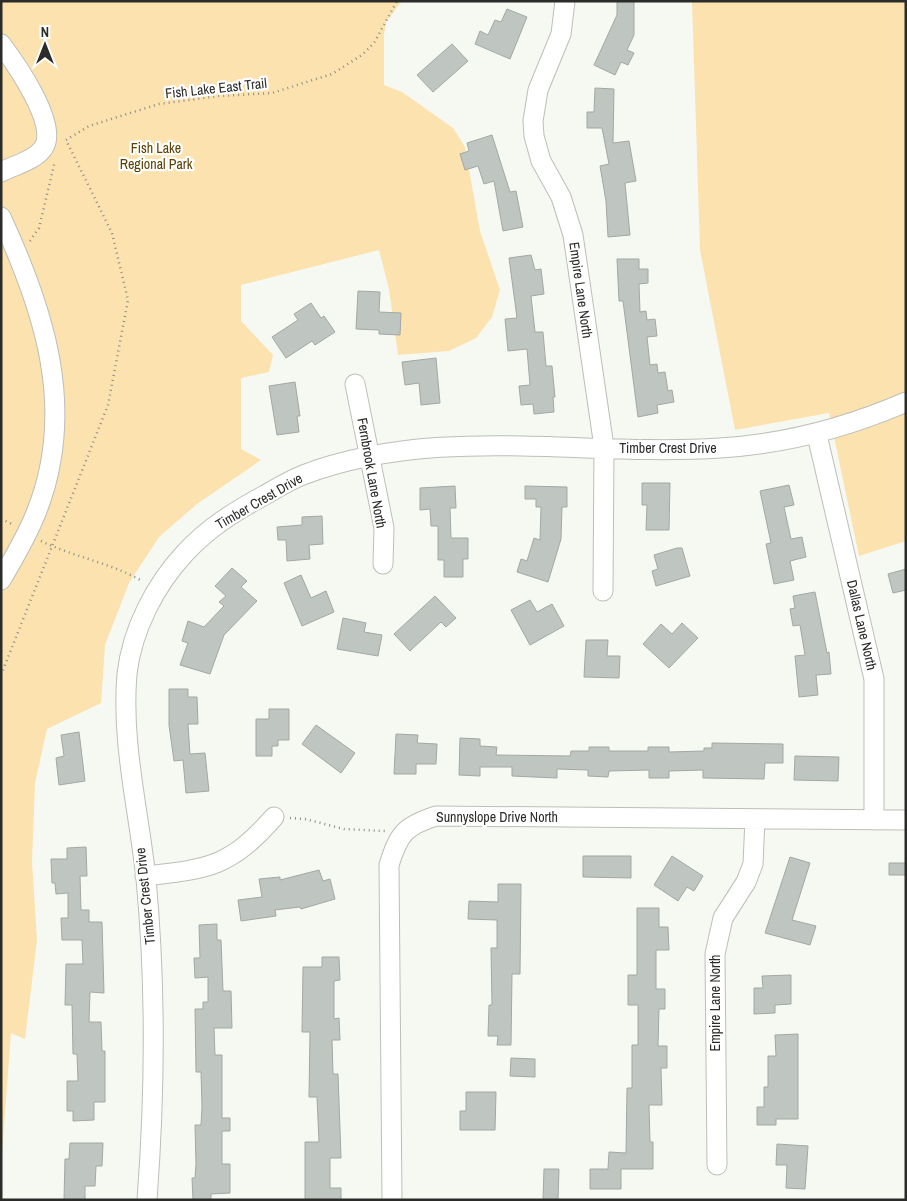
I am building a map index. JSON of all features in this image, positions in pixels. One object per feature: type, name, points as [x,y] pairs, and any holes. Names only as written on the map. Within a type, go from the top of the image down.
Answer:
[{"type":"street","name":"Empire Lane North","points":[[565,1],[562,34],[538,90],[533,121],[534,136],[541,161],[561,196],[573,235],[604,447],[604,591]]},
{"type":"street","points":[[1,44],[42,113],[48,131],[45,146],[38,154],[3,167]]},
{"type":"street","points":[[1,217],[44,325],[51,356],[56,412],[52,457],[45,488],[36,513],[6,561],[1,580]]},
{"type":"street","name":"Fernbrook Lane North","points":[[355,384],[384,528],[383,564]]},
{"type":"street","name":"Timber Crest Drive","points":[[147,1200],[151,1149],[151,954],[145,876],[136,814],[126,704],[128,670],[134,643],[156,590],[175,564],[197,540],[218,523],[299,476],[341,462],[370,456],[440,446],[720,448],[817,435],[863,421],[906,402]]},
{"type":"street","name":"Dallas Lane North","points":[[817,435],[874,679],[874,820]]},
{"type":"street","name":"Sunnyslope Drive North","points":[[401,834],[414,824],[436,816],[906,820]]},
{"type":"street","points":[[145,876],[210,866],[234,856],[255,838],[274,817]]},
{"type":"street","name":"Empire Lane North","points":[[717,1165],[715,954],[723,918],[746,882],[752,864],[755,819]]},
{"type":"street","points":[[392,1200],[389,865],[401,834]]},
{"type":"path","name":"Fish Lake East Trail","points":[[66,140],[89,126],[159,104],[219,96],[272,93],[332,74],[362,55],[374,43],[397,1]]},
{"type":"path","points":[[1,674],[108,406],[128,300],[112,233],[66,140],[62,146]]},
{"type":"path","points":[[26,243],[31,240],[39,228],[55,159]]},
{"type":"path","points":[[1,519],[14,525]]},
{"type":"path","points":[[34,538],[126,571],[156,590]]},
{"type":"path","points":[[274,817],[305,819],[344,829],[401,834]]},
{"type":"green space","name":"Fish Lake Regional Park","points":[[1,1],[402,1],[386,22],[384,35],[384,85],[402,92],[453,128],[465,147],[480,231],[500,290],[492,317],[476,338],[449,351],[398,355],[389,289],[379,250],[241,285],[241,321],[273,355],[269,372],[241,378],[241,449],[261,460],[197,504],[159,537],[129,583],[105,645],[101,703],[47,729],[35,783],[32,862],[37,940],[25,1039],[11,1033],[1,1165]]},
{"type":"green space","points":[[692,1],[906,1],[906,541],[859,556],[829,413],[735,430],[700,250]]},
{"type":"building","points":[[617,1],[634,1],[634,35],[627,50],[634,53],[628,65],[621,62],[615,75],[594,65],[617,15]]},
{"type":"building","points":[[507,9],[527,17],[510,59],[475,44],[480,31],[488,35],[495,20],[501,22]]},
{"type":"building","points":[[452,44],[468,61],[433,92],[417,75]]},
{"type":"building","points":[[595,88],[614,89],[613,143],[629,141],[636,181],[625,183],[630,235],[608,237],[606,201],[600,166],[609,164],[602,128],[587,128],[587,112],[594,112]]},
{"type":"building","points":[[492,135],[510,192],[516,191],[523,227],[503,231],[494,181],[484,184],[478,166],[465,170],[460,154],[469,151],[467,143]]},
{"type":"building","points":[[531,255],[535,270],[541,269],[544,294],[531,296],[535,332],[543,332],[546,366],[552,366],[555,397],[553,397],[554,412],[534,414],[533,404],[521,405],[519,386],[530,385],[527,349],[508,351],[505,319],[517,318],[509,258]]},
{"type":"building","points":[[617,259],[639,259],[639,269],[648,269],[648,283],[639,284],[640,312],[646,311],[647,320],[655,319],[657,336],[647,337],[650,365],[657,364],[658,373],[665,372],[668,391],[672,390],[674,402],[657,405],[658,413],[638,417],[623,301],[619,301]]},
{"type":"building","points":[[358,291],[380,292],[379,312],[401,313],[400,335],[379,334],[379,330],[356,329]]},
{"type":"building","points":[[311,303],[321,318],[324,316],[335,332],[315,345],[312,341],[286,358],[272,337],[298,320],[294,314]]},
{"type":"building","points":[[436,358],[440,403],[421,405],[419,383],[405,385],[402,362]]},
{"type":"building","points":[[295,382],[300,416],[297,416],[299,432],[277,435],[269,386]]},
{"type":"building","points":[[642,483],[670,483],[669,530],[646,530],[647,505],[642,505]]},
{"type":"building","points":[[789,485],[794,505],[784,507],[791,539],[802,537],[806,557],[790,561],[794,580],[774,584],[766,544],[771,543],[760,491]]},
{"type":"building","points":[[455,486],[456,508],[450,508],[451,538],[468,538],[468,559],[463,559],[463,577],[444,577],[444,560],[438,560],[438,526],[431,526],[430,509],[420,510],[420,488]]},
{"type":"building","points":[[525,486],[567,487],[567,507],[562,507],[561,539],[548,582],[517,572],[521,559],[527,561],[534,538],[540,540],[541,507],[536,507],[536,499],[525,499]]},
{"type":"building","points":[[322,516],[323,544],[309,545],[310,559],[287,561],[286,540],[278,540],[277,527],[302,525],[302,517]]},
{"type":"building","points":[[682,548],[690,576],[656,586],[652,571],[658,569],[654,555]]},
{"type":"building","points":[[232,568],[247,581],[241,587],[257,601],[224,635],[210,674],[180,665],[188,643],[182,641],[188,621],[204,627],[224,606],[219,602],[226,596],[215,586]]},
{"type":"building","points":[[906,569],[906,590],[893,593],[888,574]]},
{"type":"building","points":[[301,575],[311,598],[326,591],[334,612],[302,626],[284,583]]},
{"type":"building","points":[[815,592],[827,653],[829,652],[831,674],[816,675],[818,695],[799,697],[795,656],[805,655],[800,625],[793,626],[790,609],[795,608],[793,596]]},
{"type":"building","points":[[435,596],[456,618],[446,627],[441,622],[410,651],[394,634]]},
{"type":"building","points":[[530,600],[537,612],[552,604],[564,626],[530,645],[511,610]]},
{"type":"building","points":[[343,618],[366,623],[364,632],[382,635],[378,656],[337,649]]},
{"type":"building","points":[[682,623],[698,638],[669,668],[643,644],[661,624],[672,634]]},
{"type":"building","points":[[586,640],[608,640],[607,656],[620,656],[619,678],[584,677]]},
{"type":"building","points":[[169,689],[188,689],[188,697],[197,697],[198,724],[188,724],[190,754],[205,753],[209,791],[186,793],[183,760],[174,761],[169,725]]},
{"type":"building","points":[[269,709],[289,709],[289,740],[278,740],[278,746],[272,746],[272,756],[256,756],[256,719],[269,719]]},
{"type":"building","points":[[316,725],[355,753],[341,773],[302,744]]},
{"type":"building","points":[[79,732],[85,781],[59,785],[56,758],[64,756],[61,735]]},
{"type":"building","points":[[396,734],[418,735],[417,743],[437,744],[436,764],[416,764],[416,774],[394,774]]},
{"type":"building","points":[[460,738],[480,739],[480,746],[497,747],[496,755],[570,756],[571,751],[589,751],[589,747],[609,747],[609,751],[648,751],[648,747],[669,747],[669,752],[704,751],[704,748],[712,748],[712,743],[783,744],[783,763],[765,763],[764,779],[703,778],[703,770],[669,771],[669,778],[649,778],[649,770],[609,771],[608,777],[588,776],[588,770],[557,769],[557,778],[512,776],[512,767],[480,767],[480,776],[459,775]]},
{"type":"building","points":[[795,756],[839,757],[838,781],[794,780]]},
{"type":"building","points":[[86,847],[87,876],[80,876],[81,910],[89,910],[89,922],[102,922],[104,993],[90,992],[89,1022],[101,1022],[102,1051],[105,1051],[105,1102],[94,1102],[94,1120],[73,1121],[73,1111],[67,1111],[67,1081],[78,1081],[77,1054],[73,1054],[72,1005],[65,1005],[66,964],[83,964],[82,940],[62,940],[61,918],[68,918],[68,893],[56,894],[55,883],[52,883],[51,859],[67,859],[67,848]]},
{"type":"building","points":[[583,856],[631,856],[631,878],[583,877]]},
{"type":"building","points":[[672,856],[703,876],[694,891],[687,887],[678,901],[654,885]]},
{"type":"building","points":[[790,857],[810,863],[792,920],[816,926],[810,945],[765,933]]},
{"type":"building","points":[[889,863],[906,863],[906,875],[889,875]]},
{"type":"building","points":[[319,870],[323,881],[330,879],[335,899],[301,909],[300,907],[275,910],[276,916],[241,921],[238,900],[262,897],[259,879],[280,877],[280,880]]},
{"type":"building","points":[[498,884],[521,884],[520,974],[512,974],[511,1045],[497,1045],[498,1036],[488,1036],[489,1005],[492,1005],[491,948],[497,948],[497,920],[468,919],[469,901],[498,902]]},
{"type":"building","points":[[637,908],[659,908],[659,927],[668,927],[669,950],[656,950],[656,989],[665,989],[665,1009],[659,1009],[658,1046],[667,1046],[667,1068],[661,1068],[662,1105],[649,1105],[650,1142],[653,1142],[653,1169],[621,1169],[621,1189],[590,1189],[590,1169],[608,1169],[609,1152],[626,1153],[627,1088],[632,1088],[632,1045],[638,1045],[638,1005],[628,1005],[628,975],[637,975]]},
{"type":"building","points":[[217,924],[217,940],[221,940],[223,991],[231,991],[232,1028],[214,1028],[215,1055],[222,1055],[222,1118],[230,1118],[230,1131],[222,1131],[222,1164],[230,1164],[230,1193],[211,1194],[211,1200],[193,1200],[192,1178],[195,1178],[196,1164],[195,1125],[201,1125],[202,1107],[201,1072],[196,1072],[195,1009],[203,1009],[203,1002],[208,1002],[208,977],[195,978],[194,958],[200,958],[199,925]]},
{"type":"building","points":[[322,957],[339,957],[340,980],[334,981],[334,1019],[339,1018],[340,1040],[332,1040],[333,1074],[338,1074],[341,1158],[330,1158],[330,1188],[341,1188],[341,1200],[305,1200],[305,1142],[319,1142],[317,1097],[309,1097],[310,1032],[302,1032],[303,967],[322,967]]},
{"type":"building","points":[[791,975],[791,1004],[775,1005],[775,1013],[754,1014],[754,988],[763,988],[762,976]]},
{"type":"building","points":[[798,1034],[798,1119],[776,1119],[776,1125],[757,1125],[757,1107],[764,1107],[764,1087],[768,1087],[768,1056],[776,1056],[775,1035]]},
{"type":"building","points":[[511,1058],[535,1059],[535,1077],[510,1076]]},
{"type":"building","points":[[466,1092],[496,1092],[495,1130],[460,1130],[460,1111],[466,1111]]},
{"type":"building","points":[[70,1143],[103,1143],[102,1166],[96,1166],[95,1186],[85,1186],[85,1200],[64,1200],[65,1159],[69,1159]]},
{"type":"building","points":[[777,1144],[808,1146],[805,1189],[786,1188],[787,1165],[776,1165]]},
{"type":"building","points":[[544,1169],[559,1169],[558,1200],[543,1200]]}]
